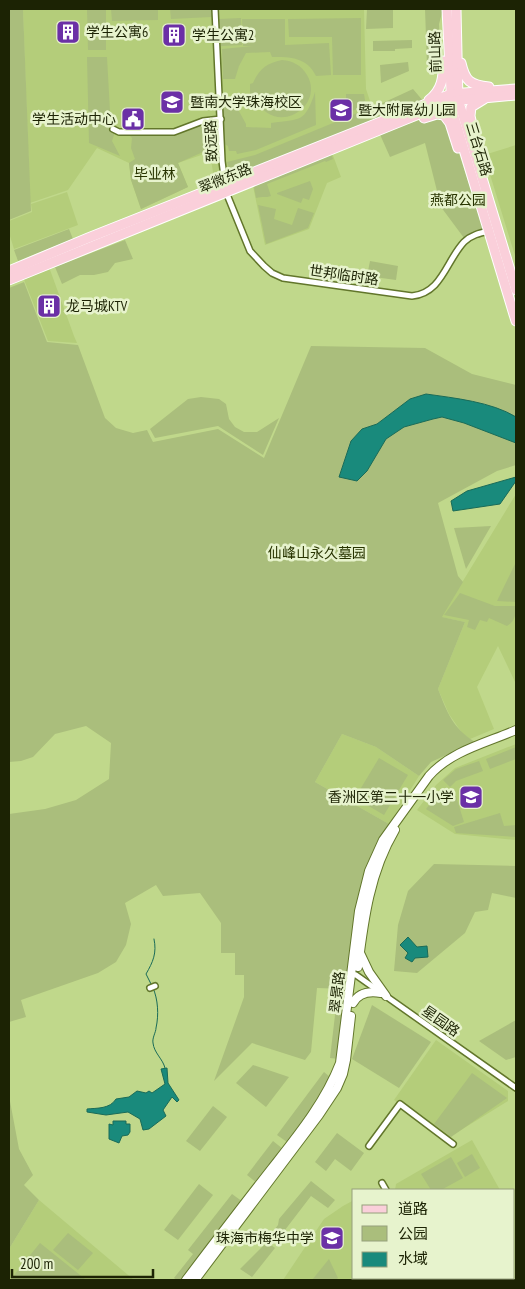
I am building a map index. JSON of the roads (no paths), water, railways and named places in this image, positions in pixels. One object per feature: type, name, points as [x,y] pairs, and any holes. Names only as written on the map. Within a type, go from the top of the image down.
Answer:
[{"type":"main road","name":"前山路","points":[[447,9],[454,97]]},
{"type":"main road","points":[[422,105],[432,98],[440,88],[444,76],[442,26],[447,9]]},
{"type":"main road","name":"前山路","points":[[454,97],[457,43],[456,9]]},
{"type":"main road","points":[[457,43],[463,71],[467,79],[473,84],[515,91]]},
{"type":"main road","points":[[454,97],[515,91]]},
{"type":"main road","points":[[492,211],[487,176],[470,116],[471,107],[489,97],[515,91]]},
{"type":"main road","points":[[454,97],[489,97]]},
{"type":"main road","name":"翠微东路","points":[[9,280],[422,105],[454,97]]},
{"type":"main road","name":"翠微东路","points":[[9,271],[387,127],[454,97]]},
{"type":"main road","name":"三台石路","points":[[454,97],[481,205],[516,321]]},
{"type":"main road","name":"三台石路","points":[[454,97],[516,290]]},
{"type":"main road","points":[[387,127],[408,124],[431,115],[444,115],[450,124],[469,184],[481,205]]},
{"type":"main road","name":"翠景路","points":[[195,1280],[319,1115],[337,1088],[346,1060],[353,1002],[359,911],[369,871],[383,840],[437,766],[449,758],[516,730]]},
{"type":"main road","name":"翠景路","points":[[186,1280],[287,1149],[332,1084],[340,1063],[365,913],[372,883],[380,858],[396,829],[441,768],[516,735]]},
{"type":"main road","points":[[360,952],[369,972],[383,994]]},
{"type":"main road","points":[[353,1002],[356,997],[363,993],[372,991],[383,994]]},
{"type":"street","name":"致远路","points":[[215,9],[225,188]]},
{"type":"street","points":[[113,130],[118,132],[174,132],[203,121],[221,118]]},
{"type":"street","name":"世邦临时路","points":[[225,188],[250,251],[272,273],[283,278],[412,296],[422,295],[432,288],[464,242],[477,234],[489,231]]},
{"type":"street","name":"星园路","points":[[354,975],[516,1088]]},
{"type":"street","points":[[369,1146],[400,1104],[453,1144]]},
{"type":"street","points":[[382,1183],[385,1189]]},
{"type":"water","points":[[426,394],[484,404],[516,417],[516,443],[464,423],[442,417],[404,427],[386,439],[367,471],[357,481],[339,477],[351,441],[362,429],[377,424],[410,399]]},
{"type":"water","points":[[516,477],[516,481],[500,504],[453,511],[451,501],[467,491]]},
{"type":"water","points":[[408,937],[417,947],[427,946],[428,957],[415,958],[412,962],[405,958],[408,953],[400,945]]},
{"type":"water","points":[[167,1068],[168,1083],[179,1100],[177,1102],[172,1097],[163,1110],[166,1116],[149,1129],[143,1130],[140,1119],[128,1112],[106,1115],[87,1112],[87,1109],[110,1105],[116,1099],[129,1097],[137,1091],[146,1093],[149,1091],[152,1093],[165,1084],[161,1069]]},
{"type":"water","points":[[113,1121],[126,1121],[126,1124],[130,1124],[130,1132],[128,1135],[122,1136],[119,1143],[109,1139],[109,1124],[113,1125]]},
{"type":"waterway","points":[[151,984],[146,974],[154,957],[154,939]]},
{"type":"waterway","points":[[153,988],[158,1013],[153,1043],[165,1068]]},
{"type":"place","name":"学生公寓6","points":[[68,32]]},
{"type":"place","name":"学生公寓2","points":[[174,35]]},
{"type":"place","name":"暨南大学珠海校区","points":[[172,102]]},
{"type":"place","name":"暨大附属幼儿园","points":[[341,110]]},
{"type":"place","name":"学生活动中心","points":[[133,119]]},
{"type":"place","name":"龙马城KTV","points":[[49,306]]},
{"type":"place","name":"香洲区第二十一小学","points":[[471,797]]},
{"type":"place","name":"珠海市梅华中学","points":[[332,1238]]},
{"type":"park label","name":"毕业林","points":[[155,174]]},
{"type":"park label","name":"燕都公园","points":[[458,200]]},
{"type":"park label","name":"仙峰山永久墓园","points":[[317,553]]}]
